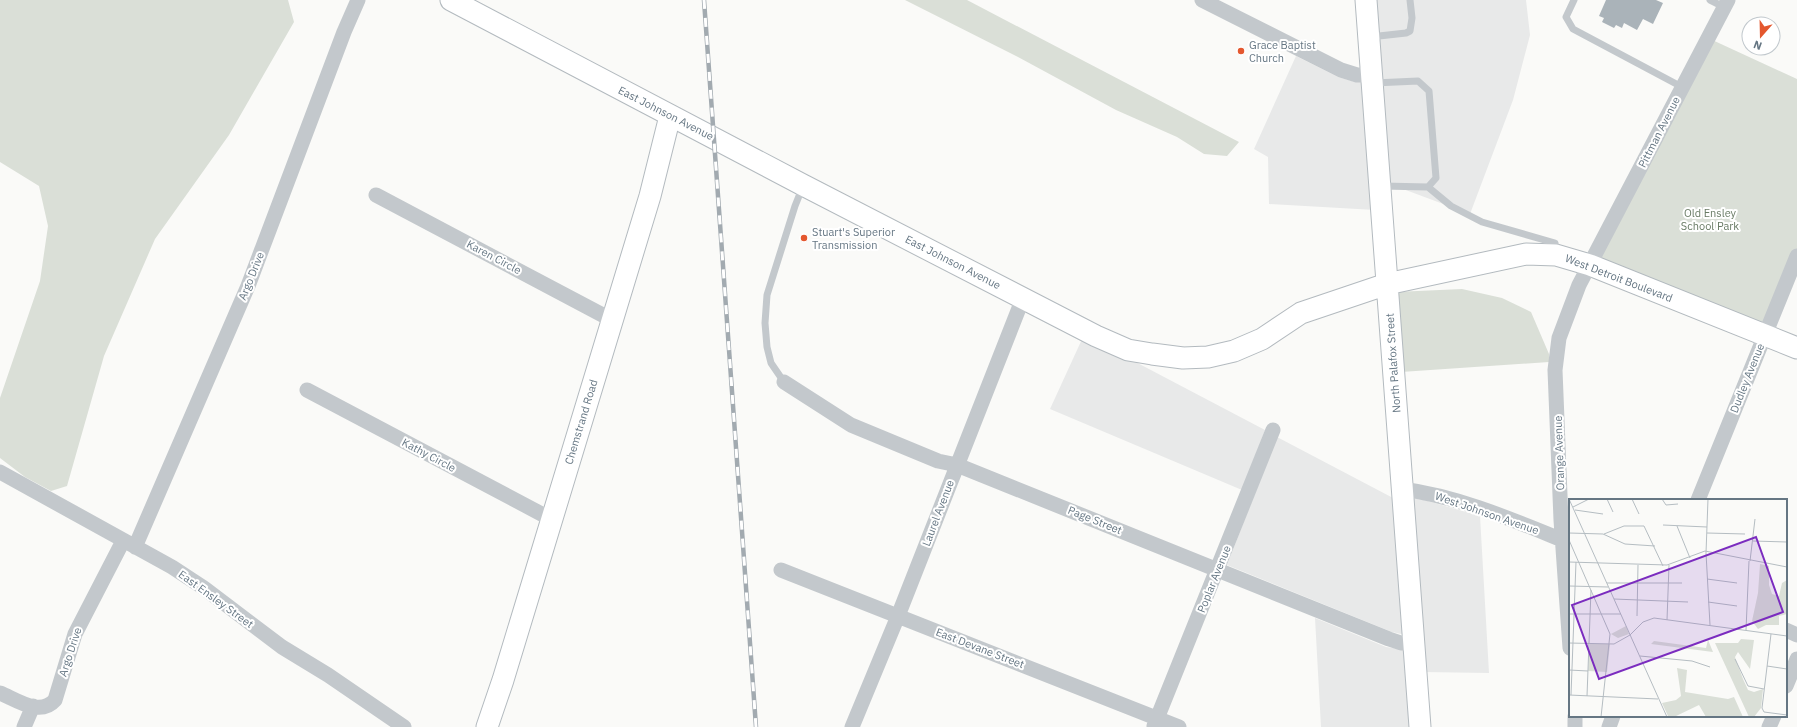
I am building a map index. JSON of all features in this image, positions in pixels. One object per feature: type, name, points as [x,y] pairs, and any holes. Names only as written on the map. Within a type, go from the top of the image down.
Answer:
[{"type":"main road","name":"East Johnson Avenue","points":[[451,0],[803,185],[1103,339],[1128,350],[1152,354],[1190,357],[1208,356],[1234,350],[1262,338],[1302,313],[1387,284]]},
{"type":"main road","name":"North Palafox Street","points":[[1366,0],[1420,727]]},
{"type":"main road","name":"Chemstrand Road","points":[[487,727],[650,196],[670,116]]},
{"type":"main road","name":"West Detroit Boulevard","points":[[1387,284],[1526,254],[1556,255],[1590,265],[1797,348]]},
{"type":"street","name":"Argo Drive","points":[[33,706],[43,708],[50,705],[55,700],[77,629],[129,544],[248,286],[344,32],[358,0]]},
{"type":"street","points":[[1202,0],[1341,70],[1372,79]]},
{"type":"street","name":"Pittman Avenue","points":[[1590,265],[1726,4]]},
{"type":"street","name":"Karen Circle","points":[[376,194],[612,320]]},
{"type":"street","name":"Dudley Avenue","points":[[1698,499],[1797,256]]},
{"type":"street","name":"Orange Avenue","points":[[1569,622],[1556,355],[1559,338],[1576,292],[1590,265]]},
{"type":"street","name":"Laurel Avenue","points":[[852,727],[898,616],[1023,298]]},
{"type":"street","name":"Page Street","points":[[784,382],[851,425],[938,461],[957,465],[1389,640],[1401,643],[1414,643]]},
{"type":"street","name":"Kathy Circle","points":[[307,390],[551,519]]},
{"type":"street","name":"Poplar Avenue","points":[[1156,722],[1218,570],[1272,430]]},
{"type":"street","name":"East Ensley Street","points":[[0,472],[172,567],[204,588],[282,647],[328,675],[404,727]]},
{"type":"street","name":"West Johnson Avenue","points":[[1402,489],[1426,492],[1466,503],[1520,522],[1566,542]]},
{"type":"street","name":"East Devane Street","points":[[781,570],[898,616],[1156,722],[1179,727]]},
{"type":"street","points":[[1787,630],[1797,635]]},
{"type":"street","points":[[1787,684],[1797,659]]},
{"type":"street","points":[[0,693],[33,706],[24,727]]},
{"type":"street","points":[[1609,727],[1613,717]]},
{"type":"street","points":[[1769,727],[1774,717]]},
{"type":"lane","points":[[1369,37],[1406,33],[1410,31],[1412,18],[1410,0]]},
{"type":"lane","points":[[1574,0],[1566,17],[1573,29],[1682,86]]},
{"type":"lane","points":[[1710,0],[1726,4]]},
{"type":"lane","points":[[1372,79],[1418,82],[1429,91],[1436,178],[1428,187]]},
{"type":"lane","points":[[784,382],[771,363],[767,347],[765,323],[767,295],[803,185]]},
{"type":"lane","points":[[1380,186],[1428,187],[1451,206],[1482,222],[1555,243],[1556,255]]},
{"type":"shaded area","points":[[1373,0],[1526,0],[1530,35],[1513,100],[1470,214],[1387,183]]},
{"type":"shaded area","points":[[1296,56],[1338,77],[1355,82],[1364,82],[1375,210],[1269,204],[1268,157],[1254,149]]},
{"type":"shaded area","points":[[1083,337],[1128,358],[1265,430],[1242,490],[1050,409]]},
{"type":"shaded area","points":[[1277,437],[1395,499],[1406,635],[1392,632],[1227,565]]},
{"type":"shaded area","points":[[1410,498],[1424,500],[1480,516],[1489,673],[1423,672]]},
{"type":"shaded area","points":[[1315,618],[1386,647],[1407,650],[1413,727],[1321,727]]},
{"type":"green space","points":[[0,0],[288,0],[294,22],[229,135],[155,239],[104,356],[67,486],[51,491],[25,477],[0,458],[0,398],[40,281],[48,226],[39,186],[0,162]]},
{"type":"green space","points":[[905,0],[967,0],[1239,142],[1227,156],[1204,154],[1177,137],[1116,110],[1018,57]]},
{"type":"green space","name":"Old Ensley School Park","points":[[1708,38],[1741,53],[1741,56],[1747,56],[1797,79],[1797,256],[1764,335],[1590,265]]},
{"type":"green space","points":[[1462,289],[1502,298],[1531,312],[1549,354],[1549,362],[1401,372],[1395,292]]},
{"type":"building","points":[[1606,0],[1656,0],[1663,3],[1653,24],[1643,19],[1637,30],[1624,23],[1622,28],[1616,25],[1614,28],[1602,22],[1604,18],[1599,16]]},
{"type":"railway","points":[[704,0],[756,727]]},
{"type":"place","name":"Grace Baptist Church","points":[[1241,51]]},
{"type":"place","name":"Stuart's Superior Transmission","points":[[804,238]]}]
